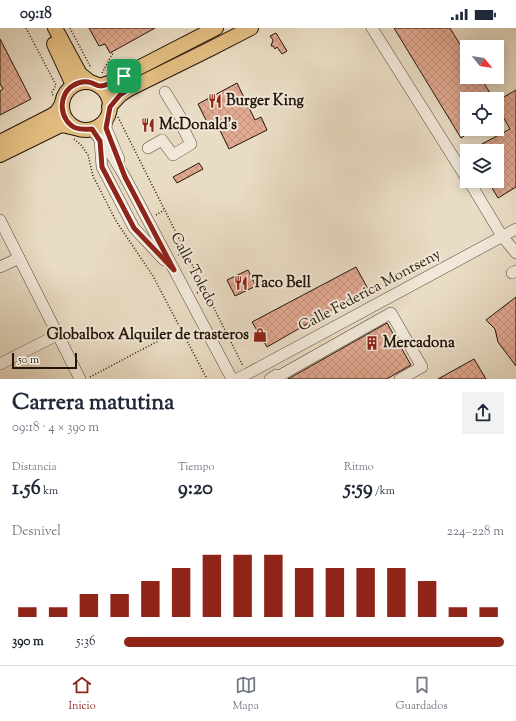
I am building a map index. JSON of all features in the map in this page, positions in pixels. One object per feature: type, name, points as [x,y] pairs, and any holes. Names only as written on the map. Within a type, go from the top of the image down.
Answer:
[{"type":"main road","points":[[46,28],[73,85]]},
{"type":"main road","points":[[55,28],[80,74],[110,83],[216,28]]},
{"type":"main road","points":[[73,133],[99,126],[112,111],[120,95],[129,89],[251,28]]},
{"type":"main road","points":[[58,100],[63,97],[67,90],[73,85],[95,78]]},
{"type":"main road","points":[[95,78],[105,92],[112,111]]},
{"type":"main road","points":[[58,100],[73,133]]},
{"type":"main road","points":[[0,142],[57,112],[58,100]]},
{"type":"main road","points":[[0,155],[62,125],[73,133]]},
{"type":"street","points":[[372,28],[460,167]]},
{"type":"street","points":[[148,148],[162,140],[172,155],[191,144],[182,128],[181,118],[165,92]]},
{"type":"street","name":"Calle Toledo","points":[[112,111],[106,128],[125,177]]},
{"type":"street","name":"Calle Toledo","points":[[92,129],[125,177],[232,379]]},
{"type":"street","points":[[100,141],[102,167],[134,228],[174,270]]},
{"type":"street","points":[[473,188],[502,236],[516,253]]},
{"type":"street","points":[[0,220],[80,379]]},
{"type":"street","name":"Calle Federica Montseny","points":[[242,377],[516,229]]},
{"type":"street","points":[[0,267],[19,258]]},
{"type":"street","points":[[276,378],[391,313],[422,367],[400,379]]},
{"type":"street","points":[[0,364],[57,335]]},
{"type":"path","points":[[26,28],[56,85],[52,93],[58,100]]},
{"type":"path","points":[[70,28],[95,78],[102,73],[113,53]]},
{"type":"path","points":[[112,111],[118,117],[242,377]]},
{"type":"path","points":[[73,133],[75,140],[88,155],[93,176],[116,221],[153,276],[206,379]]},
{"type":"path","points":[[85,379],[177,332]]},
{"type":"building","points":[[89,28],[155,28],[110,53],[105,44],[99,46]]},
{"type":"building","points":[[394,28],[450,28],[460,44],[460,84],[484,84],[490,92],[460,92],[460,136],[464,136],[461,138]]},
{"type":"building","points":[[276,33],[287,51],[282,54],[277,47],[275,49],[271,46],[273,40],[270,36]]},
{"type":"building","points":[[0,39],[31,99],[0,115],[0,91],[3,89],[0,84]]},
{"type":"building","points":[[237,83],[255,120],[261,117],[267,130],[229,149],[215,120],[208,124],[198,104]]},
{"type":"building","points":[[516,90],[516,187],[498,198],[492,188],[504,188],[504,144],[482,144],[497,136],[504,136],[504,132],[510,129],[504,118],[504,97]]},
{"type":"building","points":[[199,163],[203,169],[177,183],[173,177]]},
{"type":"building","points":[[356,267],[368,289],[267,347],[252,322]]},
{"type":"building","name":"Taco Bell","points":[[248,270],[256,286],[235,296],[227,280]]},
{"type":"building","points":[[516,297],[516,366],[498,342],[495,329],[486,320]]},
{"type":"building","name":"Mercadona","points":[[387,323],[411,365],[387,379],[288,379]]},
{"type":"building","points":[[474,359],[486,379],[438,379]]},
{"type":"place","name":"Burger King","points":[[215,101]]},
{"type":"place","name":"McDonald's","points":[[148,125]]},
{"type":"place","name":"Taco Bell","points":[[241,283]]},
{"type":"place","name":"Globalbox Alquiler de trasteros","points":[[260,335]]},
{"type":"place","name":"Mercadona","points":[[372,343]]},
{"type":"route","points":[[124,76],[129,89],[120,95],[110,107],[106,128],[116,150],[125,177],[174,270],[134,228],[102,167],[100,141],[92,129],[83,130],[75,128],[65,118],[63,112],[63,97],[67,90],[73,85],[81,82],[90,82],[99,86],[110,83],[124,76]]}]
